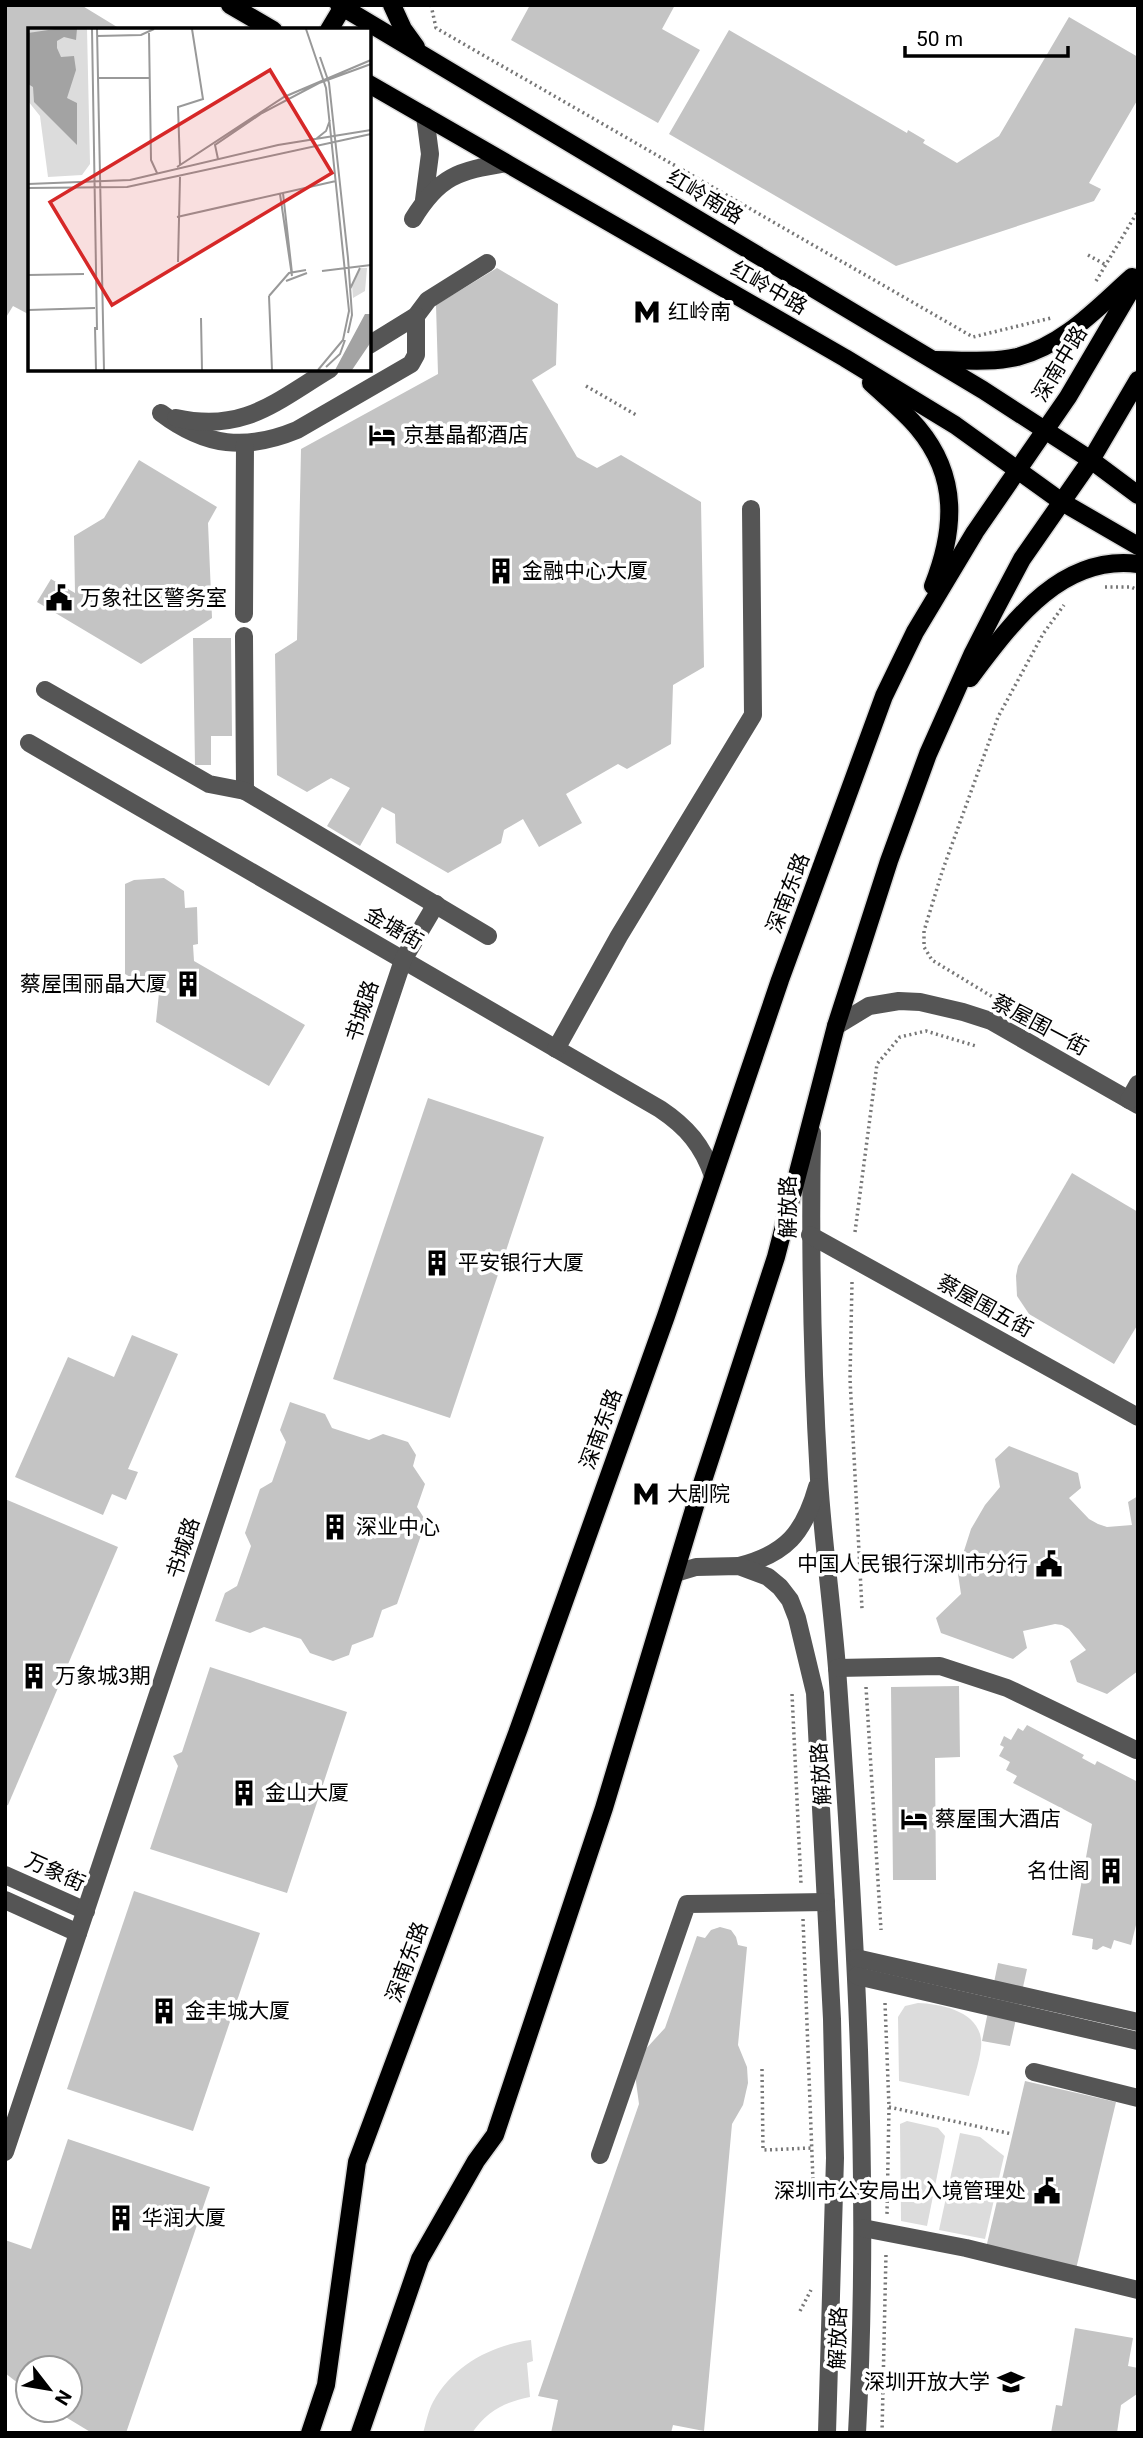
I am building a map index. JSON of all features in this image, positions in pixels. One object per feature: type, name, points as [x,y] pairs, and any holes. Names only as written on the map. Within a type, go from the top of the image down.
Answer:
[{"type":"main road","points":[[230,5],[270,28]]},
{"type":"main road","points":[[392,5],[403,29],[420,52]]},
{"type":"main road","points":[[330,28],[341,6]]},
{"type":"main road","name":"红岭南路","points":[[341,6],[1046,430]]},
{"type":"main road","name":"红岭中路","points":[[371,85],[845,358],[956,425],[1062,502],[1138,545]]},
{"type":"main road","points":[[933,360],[989,360],[1016,356],[1044,347],[1073,330],[1138,275]]},
{"type":"main road","name":"深南中路","points":[[1018,471],[1068,397],[1138,275]]},
{"type":"main road","points":[[845,358],[916,426],[934,450],[944,474],[949,494],[948,540],[915,632]]},
{"type":"main road","points":[[360,2433],[420,2259],[476,2161],[495,2135],[604,1808],[698,1496],[776,1257],[836,1026],[889,861],[928,754],[973,653],[1022,559],[1091,460],[1138,380]]},
{"type":"main road","points":[[1046,430],[1138,495]]},
{"type":"main road","name":"深南东路","points":[[310,2433],[326,2385],[357,2162],[519,1728],[780,980],[884,696],[915,632],[975,532],[1018,471]]},
{"type":"main road","points":[[951,704],[990,651],[1037,598],[1056,583],[1102,565],[1124,562],[1138,564]]},
{"type":"main road","points":[[296,2433],[326,2385]]},
{"type":"street","points":[[424,200],[430,154],[425,116]]},
{"type":"street","points":[[413,219],[424,200],[447,178],[506,163]]},
{"type":"street","points":[[371,344],[416,316],[428,300],[488,263]]},
{"type":"street","points":[[327,371],[255,414],[237,420],[201,422],[162,414],[182,428],[216,441],[244,444],[263,442],[297,430],[411,364],[416,355],[416,316]]},
{"type":"street","points":[[244,444],[244,614]]},
{"type":"street","points":[[556,1049],[620,936],[754,715],[751,509]]},
{"type":"street","points":[[244,636],[245,790]]},
{"type":"street","points":[[45,690],[209,784],[245,790],[488,936]]},
{"type":"street","name":"金塘街","points":[[29,743],[675,1119],[699,1144],[713,1177]]},
{"type":"street","name":"书城路","points":[[5,2152],[403,960],[436,904]]},
{"type":"street","name":"蔡屋围一街","points":[[836,1026],[869,1006],[899,1001],[934,1005],[991,1021],[1135,1096]]},
{"type":"street","name":"解放路","points":[[812,1113],[810,1235],[819,1479],[837,1668],[863,2102],[863,2228],[857,2433]]},
{"type":"street","name":"蔡屋围五街","points":[[810,1235],[1138,1417]]},
{"type":"street","points":[[739,1566],[758,1561],[789,1542],[802,1527],[819,1479]]},
{"type":"street","name":"解放路","points":[[676,1573],[695,1567],[739,1566],[768,1577],[780,1587],[790,1600],[797,1618],[815,1693],[832,2020],[835,2158],[827,2433]]},
{"type":"street","points":[[837,1668],[940,1666],[1007,1688],[1136,1750]]},
{"type":"street","name":"万象街","points":[[5,1875],[86,1911]]},
{"type":"street","points":[[5,1900],[78,1933]]},
{"type":"street","points":[[600,2155],[687,1904],[826,1902]]},
{"type":"street","points":[[856,1967],[1138,2022]]},
{"type":"street","points":[[856,1967],[1138,2041]]},
{"type":"street","points":[[1034,2072],[1138,2098]]},
{"type":"street","points":[[863,2228],[966,2248],[1138,2290]]},
{"type":"path","points":[[431,5],[436,28],[973,337],[1052,318]]},
{"type":"path","points":[[1092,288],[1138,211]]},
{"type":"path","points":[[1088,255],[1106,265]]},
{"type":"path","points":[[925,309],[928,303]]},
{"type":"path","points":[[586,386],[638,416]]},
{"type":"path","points":[[1102,587],[1131,587],[1138,590]]},
{"type":"path","points":[[1001,1002],[932,960],[924,947],[924,931],[942,872],[998,718],[1043,634],[1068,600]]},
{"type":"path","points":[[855,1232],[877,1064],[900,1037],[926,1031],[976,1046]]},
{"type":"path","points":[[852,1280],[850,1379],[862,1609]]},
{"type":"path","points":[[866,1687],[881,1930]]},
{"type":"path","points":[[792,1694],[813,2182]]},
{"type":"path","points":[[882,2433],[889,2107],[885,2003]]},
{"type":"path","points":[[762,2069],[763,2150],[812,2148]]},
{"type":"path","points":[[889,2107],[1012,2134]]},
{"type":"path","points":[[800,2311],[812,2289]]},
{"type":"shaded area","points":[[918,2003],[950,2008],[970,2019],[976,2026],[981,2036],[981,2048],[969,2096],[899,2081],[898,2017],[905,2006]]},
{"type":"shaded area","points":[[907,2121],[938,2128],[945,2136],[927,2226],[901,2221],[900,2124]]},
{"type":"shaded area","points":[[960,2133],[980,2137],[1004,2156],[985,2239],[939,2230]]},
{"type":"shaded area","points":[[531,2340],[533,2361],[527,2363],[530,2397],[497,2409],[472,2433],[423,2433],[433,2402],[451,2377],[488,2352]]},
{"type":"building","points":[[5,5],[81,5],[119,28],[28,28],[28,314],[13,306],[5,319]]},
{"type":"building","points":[[530,5],[675,5],[662,29],[700,50],[658,123],[511,40]]},
{"type":"building","points":[[1069,17],[1138,57],[1138,99],[1089,183],[1101,189],[1094,201],[896,266],[669,134],[729,30],[907,133],[908,130],[925,140],[923,143],[957,163],[999,136]]},
{"type":"building","name":"金融中心大厦","points":[[497,268],[558,304],[556,365],[532,380],[577,457],[597,468],[621,455],[701,502],[704,667],[673,685],[671,744],[627,769],[618,764],[566,794],[582,823],[539,847],[523,819],[504,830],[501,843],[448,873],[396,843],[395,814],[382,807],[360,846],[327,826],[350,788],[331,778],[307,792],[277,775],[275,654],[297,640],[301,449],[438,374],[436,305]]},
{"type":"building","points":[[139,460],[217,507],[208,523],[212,618],[141,664],[37,602],[51,579],[75,593],[74,536],[104,518]]},
{"type":"building","points":[[193,638],[231,638],[232,736],[211,736],[211,765],[195,765]]},
{"type":"building","name":"蔡屋围丽晶大厦","points":[[164,878],[184,891],[185,908],[197,907],[198,944],[193,945],[194,961],[305,1025],[269,1086],[156,1022],[159,993],[125,974],[125,884],[134,880]]},
{"type":"building","name":"平安银行大厦","points":[[428,1098],[544,1137],[450,1418],[333,1379]]},
{"type":"building","points":[[1072,1173],[1138,1212],[1138,1324],[1114,1364],[1029,1314],[1017,1296],[1018,1266]]},
{"type":"building","points":[[132,1335],[178,1354],[128,1469],[138,1472],[126,1500],[112,1494],[103,1515],[15,1477],[68,1357],[114,1377]]},
{"type":"building","name":"深业中心","points":[[290,1402],[325,1414],[332,1428],[369,1440],[383,1434],[408,1442],[416,1455],[413,1466],[425,1484],[417,1507],[426,1521],[397,1604],[382,1610],[373,1637],[352,1645],[349,1655],[333,1661],[310,1653],[301,1639],[264,1627],[250,1633],[215,1621],[225,1593],[237,1586],[251,1546],[245,1533],[260,1489],[272,1482],[286,1442],[280,1430]]},
{"type":"building","name":"中国人民银行深圳市分行","points":[[1009,1446],[1078,1473],[1081,1488],[1069,1498],[1089,1519],[1098,1524],[1107,1527],[1132,1525],[1128,1502],[1138,1496],[1138,1671],[1107,1694],[1077,1682],[1070,1661],[1086,1650],[1069,1629],[1062,1625],[1023,1631],[1027,1648],[1013,1659],[941,1633],[936,1618],[961,1594],[958,1574],[971,1529],[985,1505],[1000,1487],[995,1459]]},
{"type":"building","name":"万象城3期","points":[[5,1499],[118,1547],[8,1805],[5,1806]]},
{"type":"building","name":"金山大厦","points":[[210,1667],[347,1712],[287,1893],[150,1849],[178,1766],[173,1756],[182,1752]]},
{"type":"building","name":"蔡屋围大酒店","points":[[959,1686],[960,1757],[935,1758],[936,1880],[893,1880],[891,1687]]},
{"type":"building","name":"名仕阁","points":[[1027,1725],[1084,1755],[1082,1758],[1095,1765],[1097,1761],[1138,1782],[1138,1917],[1131,1945],[1114,1940],[1111,1949],[1103,1946],[1097,1950],[1092,1949],[1093,1939],[1072,1935],[1092,1824],[1013,1783],[1017,1776],[1006,1770],[1010,1762],[999,1756],[1004,1747],[1000,1745],[1004,1736],[1011,1740],[1018,1728],[1023,1731]]},
{"type":"building","name":"金丰城大厦","points":[[134,1891],[260,1933],[193,2131],[67,2089]]},
{"type":"building","points":[[720,1927],[731,1930],[738,1945],[747,1947],[738,2045],[747,2067],[748,2083],[743,2105],[732,2124],[704,2431],[673,2425],[671,2433],[551,2433],[558,2400],[538,2396],[639,2104],[635,2074],[643,2052],[665,2028],[697,1936],[705,1938],[711,1930]]},
{"type":"building","points":[[998,1963],[1027,1969],[1010,2046],[982,2041]]},
{"type":"building","name":"深圳市公安局出入境管理处","points":[[1025,2081],[1116,2102],[1076,2269],[986,2248]]},
{"type":"building","name":"华润大厦","points":[[68,2139],[210,2187],[126,2433],[92,2433],[77,2424],[84,2424],[84,2354],[14,2354],[14,2380],[5,2373],[5,2240],[31,2249]]},
{"type":"building","points":[[1075,2328],[1133,2338],[1128,2366],[1138,2368],[1138,2389],[1137,2394],[1121,2405],[1117,2433],[1051,2433],[1056,2405],[1062,2406]]},
{"type":"place","name":"红岭南","points":[[647,312]]},
{"type":"place","name":"京基晶都酒店","points":[[382,435]]},
{"type":"place","name":"金融中心大厦","points":[[501,571]]},
{"type":"place","name":"万象社区警务室","points":[[59,598]]},
{"type":"place","name":"蔡屋围丽晶大厦","points":[[188,984]]},
{"type":"place","name":"平安银行大厦","points":[[437,1263]]},
{"type":"place","name":"大剧院","points":[[646,1494]]},
{"type":"place","name":"深业中心","points":[[335,1527]]},
{"type":"place","name":"中国人民银行深圳市分行","points":[[1049,1564]]},
{"type":"place","name":"万象城3期","points":[[34,1676]]},
{"type":"place","name":"金山大厦","points":[[244,1793]]},
{"type":"place","name":"蔡屋围大酒店","points":[[914,1819]]},
{"type":"place","name":"名仕阁","points":[[1111,1871]]},
{"type":"place","name":"金丰城大厦","points":[[164,2011]]},
{"type":"place","name":"深圳市公安局出入境管理处","points":[[1047,2191]]},
{"type":"place","name":"华润大厦","points":[[121,2218]]},
{"type":"place","name":"深圳开放大学","points":[[1011,2382]]}]
